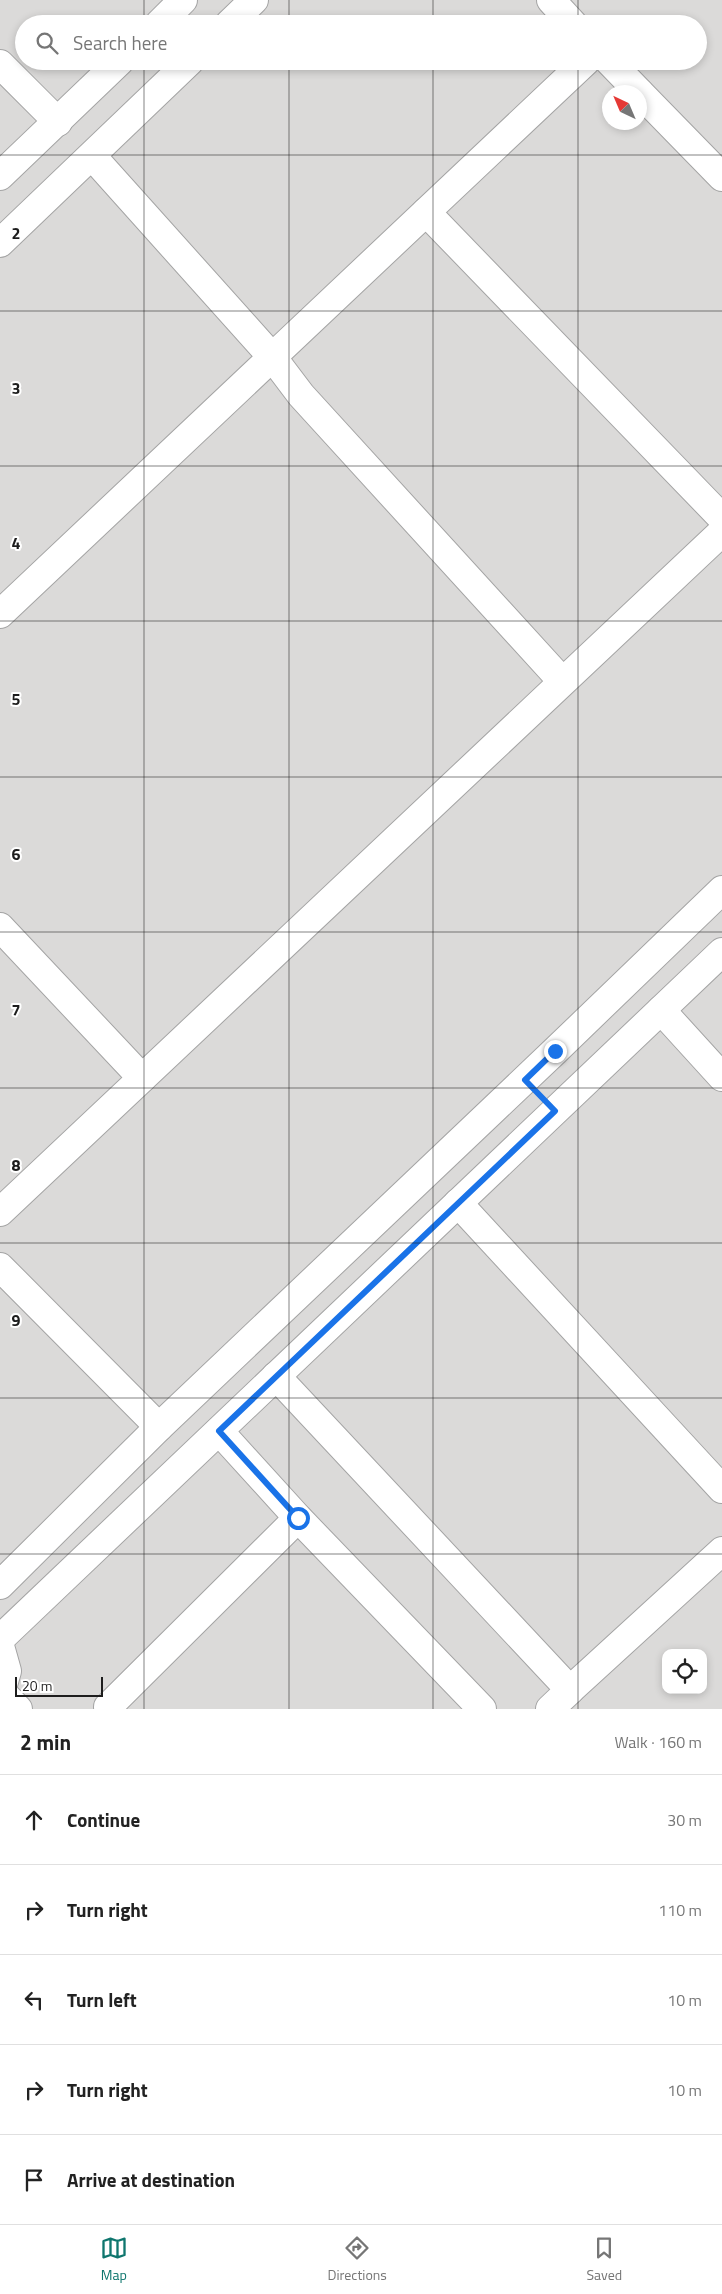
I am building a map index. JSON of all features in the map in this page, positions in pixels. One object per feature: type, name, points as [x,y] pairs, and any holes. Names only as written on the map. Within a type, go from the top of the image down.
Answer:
[{"type":"street","points":[[168,15],[184,0]]},
{"type":"street","points":[[238,15],[254,0]]},
{"type":"street","points":[[551,0],[565,15]]},
{"type":"street","points":[[0,64],[58,122]]},
{"type":"street","points":[[0,176],[111,70]]},
{"type":"street","points":[[0,243],[181,70]]},
{"type":"street","points":[[0,614],[576,70]]},
{"type":"street","points":[[617,70],[632,85]]},
{"type":"street","points":[[647,101],[722,177]]},
{"type":"street","points":[[92,156],[273,358],[301,395],[562,681]]},
{"type":"street","points":[[426,212],[722,518]]},
{"type":"street","points":[[0,1212],[722,532]]},
{"type":"street","points":[[0,1585],[159,1427],[525,1080],[722,890]]},
{"type":"street","points":[[0,927],[142,1078]]},
{"type":"street","points":[[0,1639],[722,952]]},
{"type":"street","points":[[661,1010],[722,1076]]},
{"type":"street","points":[[525,1080],[555,1111]]},
{"type":"street","points":[[458,1203],[722,1489]]},
{"type":"street","points":[[0,1267],[159,1427]]},
{"type":"street","points":[[276,1376],[570,1690]]},
{"type":"street","points":[[219,1431],[298,1518],[482,1709]]},
{"type":"street","points":[[108,1707],[298,1518]]},
{"type":"street","points":[[550,1709],[722,1551]]},
{"type":"street","points":[[0,1646],[7,1671],[7,1699]]},
{"type":"shaded area","points":[[0,0],[722,0],[722,1709],[0,1709]]},
{"type":"route","points":[[298,1518],[219,1431],[555,1111],[525,1080],[555,1051]]}]
